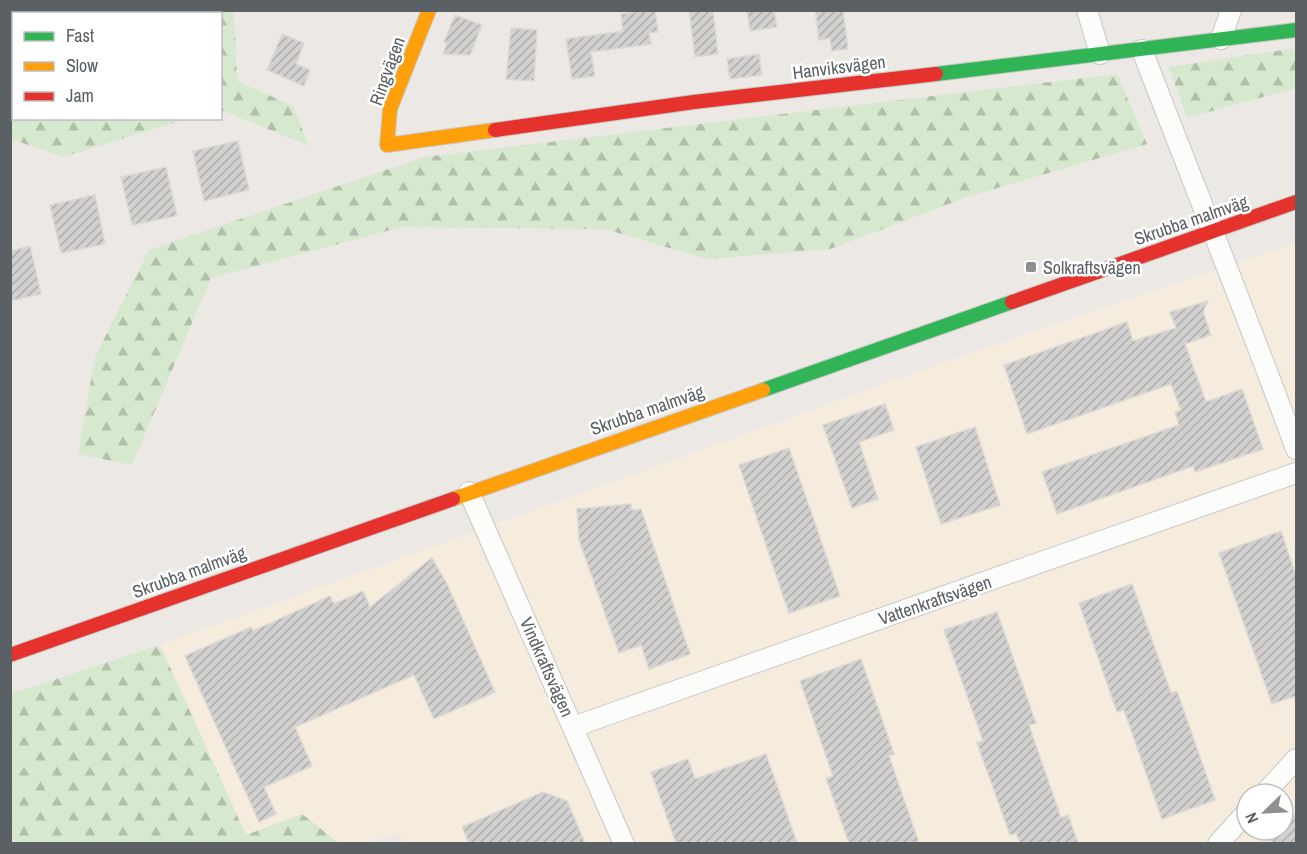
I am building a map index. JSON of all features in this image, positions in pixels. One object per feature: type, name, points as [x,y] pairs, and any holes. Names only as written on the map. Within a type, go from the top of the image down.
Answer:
[{"type":"street","name":"Ringvägen","points":[[387,145],[390,109],[429,10]]},
{"type":"street","points":[[1088,10],[1100,54]]},
{"type":"street","points":[[1221,39],[1231,10]]},
{"type":"street","name":"Hanviksvägen","points":[[387,145],[682,104],[1296,30]]},
{"type":"street","points":[[1142,50],[1251,327],[1296,449]]},
{"type":"street","name":"Skrubba malmväg","points":[[10,655],[1296,202]]},
{"type":"street","name":"Vattenkraftsvägen","points":[[573,727],[1296,473]]},
{"type":"street","name":"Vindkraftsvägen","points":[[470,492],[624,843]]},
{"type":"street","points":[[1275,782],[1296,759]]},
{"type":"street","points":[[1218,843],[1235,825]]},
{"type":"shaded area","points":[[1296,243],[1296,843],[405,844],[400,833],[366,843],[339,844],[302,814],[246,835],[160,645],[976,351]]},
{"type":"green space","points":[[234,11],[237,81],[293,106],[309,146],[222,110],[222,12],[110,12]]},
{"type":"green space","points":[[1296,48],[1296,88],[1187,118],[1169,67]]},
{"type":"green space","points":[[1117,74],[1147,144],[967,197],[830,249],[707,259],[605,229],[402,227],[211,278],[132,465],[78,454],[95,357],[149,250],[424,157]]},
{"type":"green space","points":[[11,87],[12,120],[183,120],[63,157],[11,139]]},
{"type":"green space","points":[[160,645],[246,835],[302,814],[339,843],[11,843],[11,694]]},
{"type":"building","points":[[655,10],[658,32],[649,33],[651,44],[591,52],[595,76],[572,79],[566,39],[623,31],[621,14]]},
{"type":"building","points":[[689,10],[713,10],[718,54],[695,57]]},
{"type":"building","points":[[747,10],[774,10],[777,27],[750,31]]},
{"type":"building","points":[[815,10],[843,10],[848,49],[832,51],[830,38],[819,40]]},
{"type":"building","points":[[455,15],[482,25],[470,55],[443,54],[447,43],[444,42]]},
{"type":"building","points":[[511,28],[537,30],[534,81],[506,79]]},
{"type":"building","points":[[282,34],[304,43],[296,64],[310,70],[304,86],[267,70]]},
{"type":"building","points":[[759,54],[762,75],[730,79],[727,59]]},
{"type":"building","points":[[238,141],[249,190],[204,201],[193,151]]},
{"type":"building","points":[[166,167],[177,216],[132,225],[121,177]]},
{"type":"building","points":[[95,195],[105,244],[61,253],[50,205]]},
{"type":"building","points":[[30,246],[41,294],[10,301],[10,251]]},
{"type":"building","points":[[1208,301],[1203,312],[1211,335],[1185,344],[1206,402],[1242,389],[1263,449],[1195,472],[1193,466],[1057,514],[1042,472],[1179,425],[1175,412],[1181,410],[1171,384],[1027,434],[1004,365],[1127,322],[1133,341],[1176,328],[1170,312]]},
{"type":"building","points":[[885,404],[894,430],[859,442],[878,499],[852,508],[823,425]]},
{"type":"building","points":[[975,427],[1000,505],[941,524],[916,447]]},
{"type":"building","points":[[789,448],[840,596],[789,613],[739,465]]},
{"type":"building","points":[[631,504],[632,510],[641,509],[690,654],[649,669],[641,645],[619,653],[579,540],[577,509]]},
{"type":"building","points":[[1281,531],[1296,576],[1296,696],[1272,704],[1219,553]]},
{"type":"building","points":[[432,558],[447,584],[495,692],[434,719],[414,675],[295,727],[312,766],[264,787],[276,814],[259,822],[185,656],[251,627],[253,631],[330,596],[334,604],[363,591],[370,607]]},
{"type":"building","points":[[1132,584],[1171,693],[1177,691],[1215,800],[1162,819],[1124,710],[1117,712],[1079,603]]},
{"type":"building","points":[[997,612],[1036,723],[1029,725],[1061,818],[1068,815],[1078,843],[1020,843],[1016,833],[1010,835],[977,743],[983,741],[944,630]]},
{"type":"building","points":[[861,659],[894,754],[889,756],[919,843],[849,843],[826,778],[833,776],[800,681]]},
{"type":"building","points":[[766,754],[797,843],[676,843],[651,772],[688,759],[695,779]]},
{"type":"building","points":[[543,792],[567,801],[585,843],[469,843],[462,827]]},
{"type":"building","points":[[1295,814],[1296,843],[1270,843],[1295,842]]},
{"type":"traffic: fast","points":[[936,74],[1296,30]]},
{"type":"traffic: fast","points":[[763,390],[1012,302]]},
{"type":"traffic: slow","points":[[429,10],[390,109],[387,145],[495,130]]},
{"type":"traffic: slow","points":[[453,499],[763,390]]},
{"type":"traffic: jam","points":[[495,130],[694,102],[936,74]]},
{"type":"traffic: jam","points":[[1012,302],[1296,202]]},
{"type":"traffic: jam","points":[[10,655],[453,499]]},
{"type":"place","name":"Solkraftsvägen","points":[[1031,267]]}]
